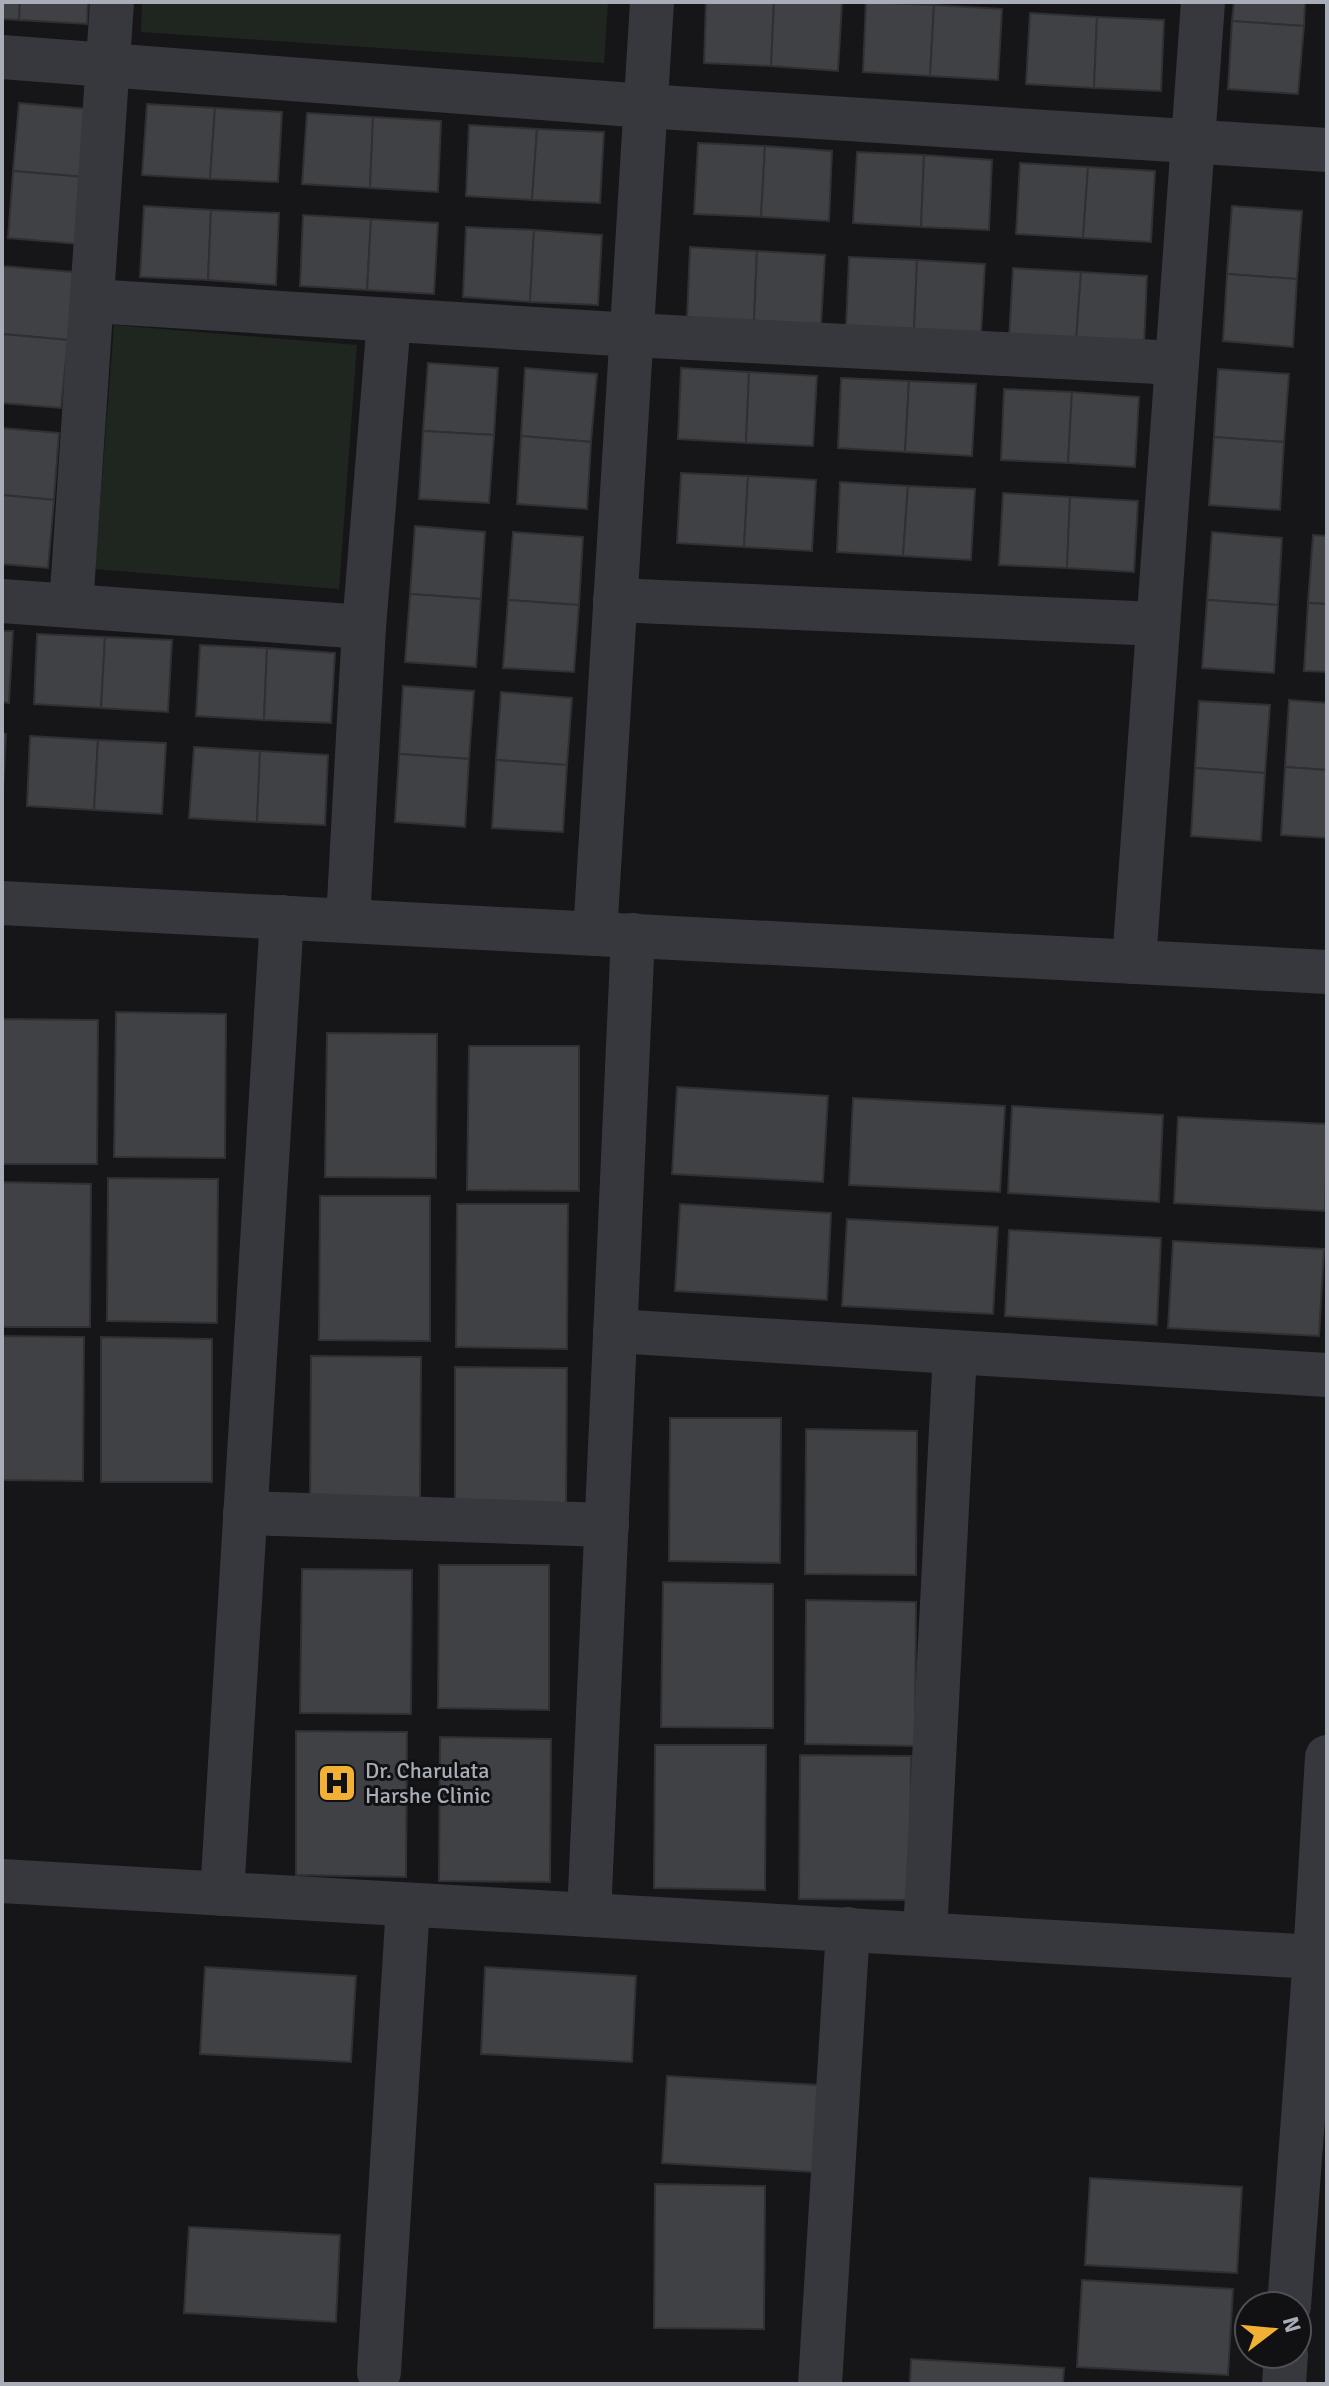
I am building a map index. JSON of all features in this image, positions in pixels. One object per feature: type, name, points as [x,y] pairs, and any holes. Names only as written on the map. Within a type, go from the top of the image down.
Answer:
[{"type":"street","points":[[71,606],[112,2]]},
{"type":"street","points":[[589,1915],[615,1331],[615,600],[652,2]]},
{"type":"street","points":[[1134,962],[1203,2]]},
{"type":"street","points":[[2,57],[645,106],[1327,150]]},
{"type":"street","points":[[92,301],[632,335],[1177,363]]},
{"type":"street","points":[[348,921],[364,627],[389,320]]},
{"type":"street","points":[[615,600],[1158,624]]},
{"type":"street","points":[[2,601],[364,627]]},
{"type":"street","points":[[2,903],[1327,972]]},
{"type":"street","points":[[222,1894],[282,917]]},
{"type":"street","points":[[615,1331],[1327,1375]]},
{"type":"street","points":[[925,1934],[955,1352]]},
{"type":"street","points":[[245,1513],[607,1525]]},
{"type":"street","points":[[1290,2290],[1327,1757]]},
{"type":"street","points":[[2,1881],[1315,1957]]},
{"type":"street","points":[[379,2372],[408,1905]]},
{"type":"street","points":[[820,2384],[848,1929]]},
{"type":"shaded area","points":[[142,2],[608,2],[604,63],[141,32]]},
{"type":"shaded area","points":[[114,325],[357,345],[339,589],[95,569]]},
{"type":"building","points":[[2,2],[20,2],[19,20],[2,19]]},
{"type":"building","points":[[20,2],[88,2],[87,24],[19,20]]},
{"type":"building","points":[[706,2],[774,2],[771,66],[704,63]]},
{"type":"building","points":[[774,2],[842,2],[838,71],[771,66]]},
{"type":"building","points":[[866,2],[934,5],[930,76],[863,72]]},
{"type":"building","points":[[1234,2],[1305,2],[1304,26],[1232,21]]},
{"type":"building","points":[[934,5],[1002,9],[998,80],[930,76]]},
{"type":"building","points":[[1030,13],[1097,17],[1094,88],[1026,84]]},
{"type":"building","points":[[1097,17],[1164,20],[1161,91],[1094,88]]},
{"type":"building","points":[[1232,21],[1304,26],[1298,94],[1228,89]]},
{"type":"building","points":[[19,103],[89,109],[84,177],[13,171]]},
{"type":"building","points":[[147,104],[215,108],[210,179],[142,175]]},
{"type":"building","points":[[215,108],[282,112],[278,182],[210,179]]},
{"type":"building","points":[[307,113],[373,117],[370,188],[302,184]]},
{"type":"building","points":[[373,117],[441,121],[438,192],[370,188]]},
{"type":"building","points":[[469,125],[537,129],[532,200],[466,196]]},
{"type":"building","points":[[537,129],[604,132],[600,203],[532,200]]},
{"type":"building","points":[[698,143],[765,146],[761,217],[694,214]]},
{"type":"building","points":[[765,146],[832,151],[829,221],[761,217]]},
{"type":"building","points":[[857,152],[924,155],[921,227],[853,223]]},
{"type":"building","points":[[924,155],[992,160],[989,230],[921,227]]},
{"type":"building","points":[[1020,163],[1088,167],[1083,238],[1016,234]]},
{"type":"building","points":[[1088,167],[1155,171],[1151,242],[1083,238]]},
{"type":"building","points":[[13,171],[84,177],[78,244],[8,238]]},
{"type":"building","points":[[144,206],[211,210],[208,280],[140,277]]},
{"type":"building","points":[[1232,206],[1302,211],[1297,279],[1227,274]]},
{"type":"building","points":[[211,210],[279,213],[276,285],[208,280]]},
{"type":"building","points":[[303,215],[371,219],[367,290],[300,286]]},
{"type":"building","points":[[371,219],[438,223],[434,294],[367,290]]},
{"type":"building","points":[[466,227],[534,230],[530,302],[463,297]]},
{"type":"building","points":[[534,230],[602,235],[598,305],[530,302]]},
{"type":"building","points":[[690,247],[757,251],[754,322],[687,318]]},
{"type":"building","points":[[757,251],[825,255],[821,325],[754,322]]},
{"type":"building","points":[[849,257],[917,260],[914,331],[846,328]]},
{"type":"building","points":[[917,260],[985,264],[981,335],[914,331]]},
{"type":"building","points":[[2,266],[73,272],[68,340],[2,334]]},
{"type":"building","points":[[1013,268],[1081,272],[1076,342],[1009,339]]},
{"type":"building","points":[[1081,272],[1147,276],[1144,347],[1076,342]]},
{"type":"building","points":[[1227,274],[1297,279],[1293,347],[1223,341]]},
{"type":"building","points":[[2,334],[68,340],[61,408],[2,403]]},
{"type":"building","points":[[428,363],[498,368],[494,435],[423,431]]},
{"type":"building","points":[[525,368],[597,374],[591,442],[521,436]]},
{"type":"building","points":[[681,368],[749,372],[746,443],[678,439]]},
{"type":"building","points":[[1218,369],[1289,374],[1284,442],[1214,437]]},
{"type":"building","points":[[749,372],[817,376],[813,446],[746,443]]},
{"type":"building","points":[[841,378],[909,381],[905,452],[838,448]]},
{"type":"building","points":[[909,381],[976,384],[972,456],[905,452]]},
{"type":"building","points":[[1004,389],[1072,392],[1068,463],[1001,460]]},
{"type":"building","points":[[1072,392],[1139,397],[1135,467],[1068,463]]},
{"type":"building","points":[[2,428],[59,433],[54,500],[2,495]]},
{"type":"building","points":[[423,431],[494,435],[489,503],[419,499]]},
{"type":"building","points":[[521,436],[591,442],[587,509],[517,504]]},
{"type":"building","points":[[1214,437],[1284,442],[1280,510],[1209,505]]},
{"type":"building","points":[[681,473],[748,476],[744,547],[677,543]]},
{"type":"building","points":[[748,476],[816,480],[812,551],[744,547]]},
{"type":"building","points":[[840,482],[908,486],[903,556],[837,552]]},
{"type":"building","points":[[908,486],[975,489],[971,560],[903,556]]},
{"type":"building","points":[[1003,493],[1070,497],[1067,568],[999,565]]},
{"type":"building","points":[[2,495],[54,500],[48,568],[2,564]]},
{"type":"building","points":[[1070,497],[1138,501],[1134,572],[1067,568]]},
{"type":"building","points":[[415,526],[485,532],[481,599],[410,594]]},
{"type":"building","points":[[513,532],[583,537],[579,605],[508,600]]},
{"type":"building","points":[[1212,532],[1282,538],[1278,605],[1207,600]]},
{"type":"building","points":[[1313,535],[1327,536],[1327,604],[1308,603]]},
{"type":"building","points":[[410,594],[481,599],[476,667],[405,662]]},
{"type":"building","points":[[508,600],[579,605],[574,672],[503,668]]},
{"type":"building","points":[[1207,600],[1278,605],[1274,673],[1202,668]]},
{"type":"building","points":[[1308,603],[1327,604],[1327,672],[1304,671]]},
{"type":"building","points":[[2,631],[13,631],[9,703],[2,702]]},
{"type":"building","points":[[37,634],[105,637],[101,708],[34,704]]},
{"type":"building","points":[[105,637],[172,640],[168,712],[101,708]]},
{"type":"building","points":[[200,645],[267,648],[264,720],[196,716]]},
{"type":"building","points":[[267,648],[335,653],[331,723],[264,720]]},
{"type":"building","points":[[403,686],[474,691],[469,759],[399,754]]},
{"type":"building","points":[[501,692],[572,698],[567,765],[496,760]]},
{"type":"building","points":[[1289,700],[1327,703],[1327,770],[1285,767]]},
{"type":"building","points":[[1199,701],[1270,705],[1265,773],[1195,768]]},
{"type":"building","points":[[2,733],[6,734],[2,805]]},
{"type":"building","points":[[30,736],[98,740],[94,810],[27,806]]},
{"type":"building","points":[[98,740],[166,743],[162,814],[94,810]]},
{"type":"building","points":[[194,747],[260,751],[257,822],[189,818]]},
{"type":"building","points":[[260,751],[328,755],[325,825],[257,822]]},
{"type":"building","points":[[399,754],[469,759],[465,827],[395,822]]},
{"type":"building","points":[[496,760],[567,765],[563,832],[492,828]]},
{"type":"building","points":[[1285,767],[1327,770],[1327,838],[1281,835]]},
{"type":"building","points":[[1195,768],[1265,773],[1261,841],[1191,836]]},
{"type":"building","points":[[116,1012],[226,1014],[225,1158],[114,1157]]},
{"type":"building","points":[[2,1019],[98,1020],[97,1164],[2,1164]]},
{"type":"building","points":[[327,1033],[437,1034],[436,1178],[325,1177]]},
{"type":"building","points":[[469,1046],[579,1046],[579,1191],[467,1190]]},
{"type":"building","points":[[677,1087],[828,1096],[823,1182],[672,1174]]},
{"type":"building","points":[[853,1098],[1005,1106],[1000,1192],[849,1185]]},
{"type":"building","points":[[1012,1106],[1163,1115],[1159,1202],[1008,1193]]},
{"type":"building","points":[[1178,1117],[1327,1124],[1325,1211],[1174,1203]]},
{"type":"building","points":[[108,1178],[218,1179],[217,1323],[107,1321]]},
{"type":"building","points":[[2,1182],[91,1184],[90,1327],[2,1327]]},
{"type":"building","points":[[320,1196],[430,1196],[430,1341],[319,1340]]},
{"type":"building","points":[[457,1204],[568,1204],[567,1349],[456,1347]]},
{"type":"building","points":[[680,1204],[831,1213],[827,1300],[675,1291]]},
{"type":"building","points":[[847,1219],[998,1227],[993,1314],[842,1306]]},
{"type":"building","points":[[1009,1230],[1161,1238],[1157,1325],[1005,1316]]},
{"type":"building","points":[[1173,1241],[1324,1249],[1319,1336],[1168,1328]]},
{"type":"building","points":[[2,1336],[84,1337],[83,1481],[2,1480]]},
{"type":"building","points":[[101,1337],[212,1339],[212,1482],[101,1482]]},
{"type":"building","points":[[311,1356],[421,1357],[420,1501],[310,1500]]},
{"type":"building","points":[[455,1367],[567,1368],[566,1511],[455,1511]]},
{"type":"building","points":[[670,1418],[781,1418],[780,1563],[669,1561]]},
{"type":"building","points":[[806,1429],[917,1431],[916,1575],[805,1574]]},
{"type":"building","points":[[439,1565],[549,1565],[549,1710],[438,1708]]},
{"type":"building","points":[[302,1569],[412,1570],[411,1714],[300,1713]]},
{"type":"building","points":[[663,1582],[773,1584],[773,1728],[661,1727]]},
{"type":"building","points":[[806,1600],[916,1602],[915,1746],[805,1744]]},
{"type":"building","points":[[296,1731],[407,1732],[406,1877],[296,1875]]},
{"type":"building","points":[[440,1737],[551,1739],[550,1882],[439,1881]]},
{"type":"building","points":[[655,1745],[766,1745],[765,1890],[654,1888]]},
{"type":"building","points":[[800,1755],[911,1756],[910,1900],[799,1899]]},
{"type":"building","points":[[205,1967],[356,1976],[351,2062],[200,2054]]},
{"type":"building","points":[[485,1967],[636,1976],[632,2062],[481,2054]]},
{"type":"building","points":[[667,2076],[818,2085],[814,2172],[662,2163]]},
{"type":"building","points":[[1090,2178],[1242,2187],[1237,2273],[1085,2265]]},
{"type":"building","points":[[655,2184],[765,2186],[764,2329],[654,2328]]},
{"type":"building","points":[[189,2227],[340,2235],[336,2322],[184,2313]]},
{"type":"building","points":[[1082,2280],[1233,2289],[1228,2375],[1077,2367]]},
{"type":"building","points":[[911,2359],[1064,2368],[1063,2384],[910,2384]]},
{"type":"place","name":"Dr. Charulata Harshe Clinic","points":[[337,1783]]}]
